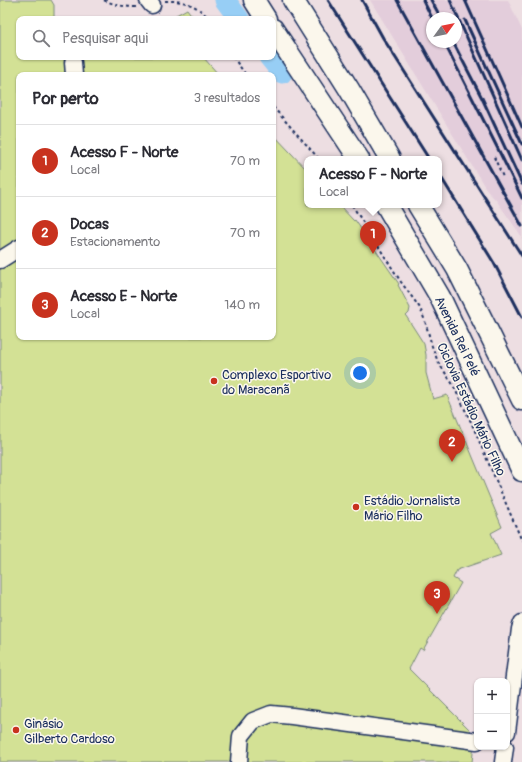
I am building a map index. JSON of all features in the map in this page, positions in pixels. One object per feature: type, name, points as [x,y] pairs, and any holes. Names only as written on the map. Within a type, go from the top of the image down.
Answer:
[{"type":"main road","points":[[293,0],[388,156]]},
{"type":"main road","points":[[276,34],[357,156]]},
{"type":"main road","name":"Avenida Rei Pelé","points":[[388,208],[440,297],[522,471]]},
{"type":"main road","points":[[420,208],[457,269],[522,400]]},
{"type":"street","points":[[0,260],[16,250]]},
{"type":"street","points":[[509,714],[522,623]]},
{"type":"street","points":[[239,762],[242,736],[253,721],[271,714],[474,741]]},
{"type":"street","points":[[503,762],[505,750]]},
{"type":"path","points":[[235,60],[244,72]]},
{"type":"path","points":[[276,110],[316,156]]},
{"type":"path","points":[[494,158],[503,177]]},
{"type":"path","name":"Ciclovia Estádio Mário Filho","points":[[354,208],[401,282],[420,308],[435,354],[452,383],[471,422],[522,541]]},
{"type":"shaded area","points":[[370,0],[508,0],[522,30],[522,239],[496,200],[488,192]]},
{"type":"green space","name":"Complexo Esportivo do Maracanã","points":[[0,0],[51,0],[54,5],[54,16],[16,16],[16,60],[65,60],[78,63],[78,60],[206,60],[216,72],[16,72],[16,340],[276,340],[276,137],[304,167],[304,208],[342,208],[354,221],[355,220],[399,284],[398,285],[410,308],[409,313],[406,316],[424,344],[426,355],[426,373],[433,399],[447,395],[502,527],[491,533],[501,555],[457,570],[453,578],[461,583],[423,650],[420,648],[409,669],[474,734],[472,762],[0,762]]},
{"type":"green space","points":[[187,9],[192,16],[174,16]]},
{"type":"waterway","points":[[225,0],[237,16]]},
{"type":"waterway","points":[[271,60],[282,73]]},
{"type":"railway","points":[[328,0],[427,156]]},
{"type":"railway","points":[[362,0],[383,38],[522,256]]},
{"type":"railway","points":[[397,0],[522,226]]},
{"type":"railway","points":[[423,0],[429,12]]},
{"type":"railway","points":[[431,0],[438,12]]},
{"type":"railway","points":[[450,0],[522,160]]},
{"type":"railway","points":[[465,0],[522,127]]},
{"type":"railway","points":[[465,20],[522,144]]},
{"type":"railway","points":[[447,48],[522,198]]},
{"type":"railway","points":[[456,48],[482,98],[522,184]]},
{"type":"railway","points":[[442,179],[494,263],[522,317]]},
{"type":"place","name":"Acesso F - Norte","points":[[373,254]]},
{"type":"place","name":"Complexo Esportivo do Maracanã","points":[[214,381]]},
{"type":"place","name":"Docas","points":[[452,462]]},
{"type":"place","name":"Estádio Jornalista Mário Filho","points":[[356,507]]},
{"type":"place","name":"Acesso E - Norte","points":[[437,614]]},
{"type":"place","name":"Ginásio Gilberto Cardoso","points":[[16,730]]}]
